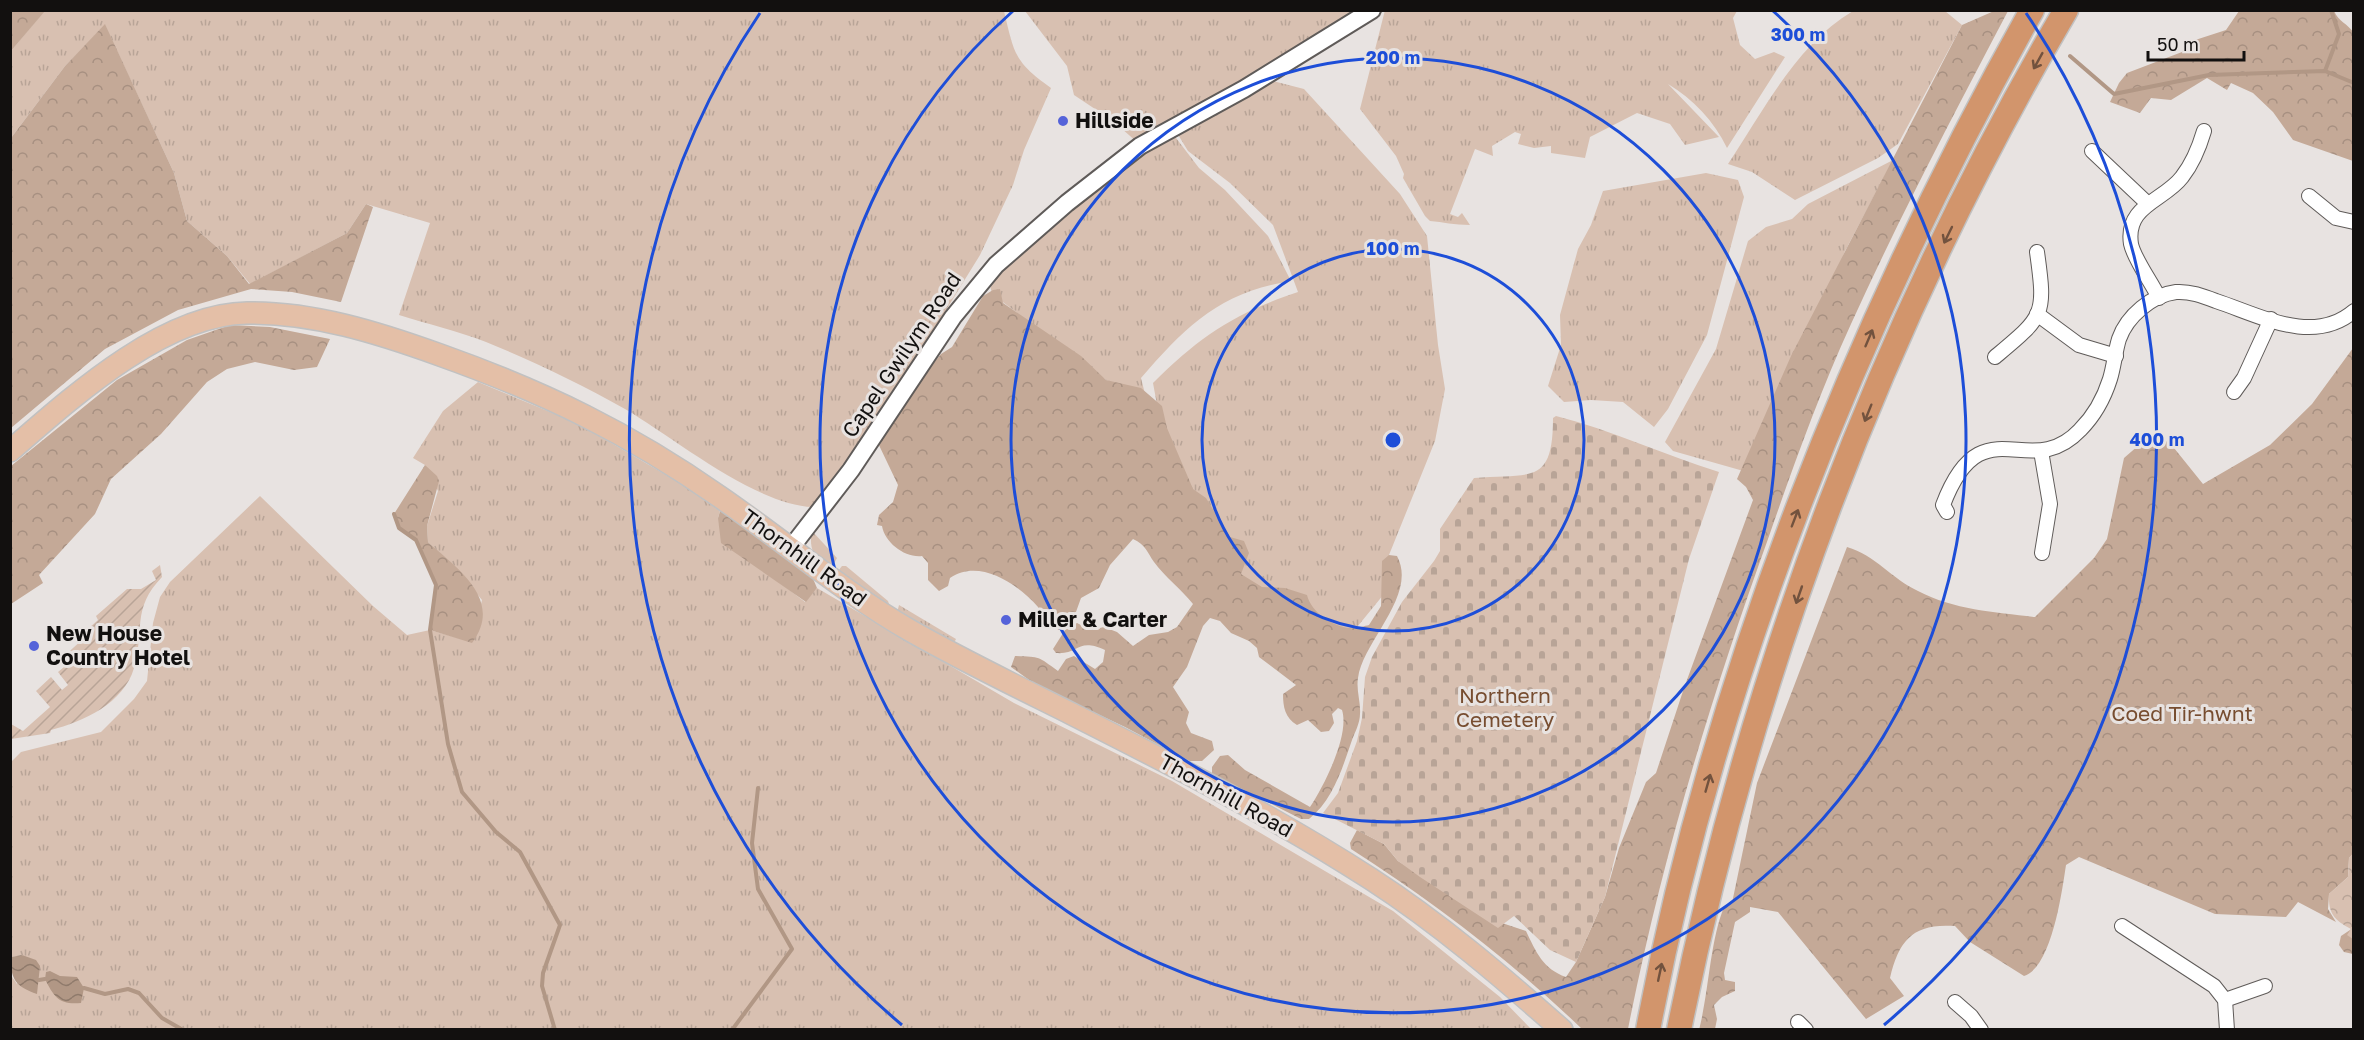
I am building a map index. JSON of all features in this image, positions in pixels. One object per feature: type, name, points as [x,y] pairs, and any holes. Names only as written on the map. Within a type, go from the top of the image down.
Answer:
[{"type":"highway","points":[[1648,1029],[1674,914],[1714,761],[1748,652],[1810,476],[1906,252],[1976,111],[2032,10]]},
{"type":"highway","points":[[1679,1029],[1738,786],[1786,630],[1842,477],[1880,384],[1942,248],[2008,116],[2066,10]]},
{"type":"main road","name":"Thornhill Road","points":[[10,451],[103,375],[188,325],[224,315],[277,314],[345,326],[498,375],[546,395],[624,435],[676,466],[853,595],[906,628],[967,663],[1191,775],[1367,876],[1455,940],[1562,1029]]},
{"type":"street","name":"Capel Gwilym Road","points":[[790,549],[851,470],[952,317],[996,265],[1067,203],[1140,146],[1264,77],[1372,10]]},
{"type":"street","points":[[2159,298],[2131,245],[2134,220],[2147,204],[2182,177],[2195,156],[2204,131]]},
{"type":"street","points":[[2092,151],[2147,204]]},
{"type":"street","points":[[2309,196],[2336,218],[2354,222]]},
{"type":"street","points":[[1995,357],[2031,325],[2037,314],[2043,294],[2037,252]]},
{"type":"street","points":[[1947,512],[1943,505],[1947,493],[1954,478],[1969,459],[2000,448],[2041,451],[2054,449],[2070,440],[2091,418],[2105,392],[2123,331],[2129,321],[2144,307],[2159,298],[2174,292],[2191,293],[2298,327],[2320,327],[2342,320],[2354,311]]},
{"type":"street","points":[[2037,314],[2079,345],[2116,356]]},
{"type":"street","points":[[2234,392],[2244,378],[2271,319]]},
{"type":"street","points":[[2041,451],[2050,504],[2042,554]]},
{"type":"street","points":[[2122,926],[2205,978],[2225,1000],[2227,1029]]},
{"type":"street","points":[[2225,1000],[2265,986]]},
{"type":"street","points":[[1955,1002],[1981,1029]]},
{"type":"green space","points":[[45,10],[1004,11],[1017,56],[1029,71],[1051,88],[1024,150],[1013,185],[980,255],[885,409],[813,507],[790,503],[766,495],[741,483],[625,409],[539,365],[475,338],[399,315],[430,223],[366,204],[347,233],[250,284],[227,256],[187,221],[174,173],[105,25],[65,66],[11,138],[11,51]]},
{"type":"green space","points":[[1385,10],[1737,11],[1733,18],[1740,45],[1755,59],[1774,52],[1785,57],[1727,148],[1716,129],[1702,112],[1668,84],[1719,137],[1685,145],[1670,124],[1637,113],[1590,137],[1585,158],[1551,153],[1551,146],[1534,148],[1518,144],[1521,134],[1515,132],[1492,146],[1493,156],[1475,149],[1450,214],[1458,217],[1462,213],[1470,225],[1454,224],[1430,221],[1425,216],[1403,178],[1404,174],[1396,156],[1360,109]]},
{"type":"green space","points":[[10,11],[45,11],[11,51]]},
{"type":"green space","points":[[1025,11],[1361,11],[1138,143],[1113,121],[1074,95],[1067,66]]},
{"type":"green space","points":[[1853,11],[1945,11],[1962,25],[1898,144],[1878,158],[1795,200],[1752,172],[1728,164],[1768,101],[1798,60],[1833,25]]},
{"type":"green space","points":[[1994,11],[2008,11],[1927,166],[1869,284],[1828,377],[1787,485],[1726,660],[1689,782],[1656,905],[1628,1029],[1582,1029],[1500,956],[1442,911],[1351,849],[1350,843],[1357,830],[1384,844],[1398,861],[1499,922],[1526,931],[1537,953],[1546,964],[1558,974],[1566,977],[1576,962],[1605,897],[1619,848],[1646,782],[1656,773],[1684,688],[1753,500],[1746,487],[1737,479],[1791,356],[1962,25]]},
{"type":"green space","points":[[2239,11],[2334,11],[2354,33],[2353,161],[2293,140],[2273,112],[2253,93],[2231,83],[2227,90],[2207,78],[2171,100],[2151,98],[2140,113],[2110,102],[2119,83],[2127,73],[2182,52],[2186,43],[2226,30]]},
{"type":"green space","points":[[105,24],[174,173],[187,221],[227,256],[249,284],[347,233],[366,204],[373,207],[341,302],[292,292],[251,289],[178,310],[105,349],[11,428],[11,138],[65,66]]},
{"type":"green space","points":[[1269,80],[1304,89],[1400,194],[1427,236],[1438,345],[1445,389],[1435,441],[1389,555],[1384,594],[1353,632],[1295,610],[1218,564],[1160,421],[1153,383],[1170,366],[1219,328],[1255,308],[1298,292],[1273,225],[1230,183],[1188,151],[1177,133]]},
{"type":"green space","points":[[1173,134],[1199,168],[1225,190],[1268,236],[1291,281],[1244,293],[1206,314],[1173,342],[1141,378],[1146,398],[1106,380],[992,294],[989,281],[1120,168]]},
{"type":"green space","points":[[1893,160],[1845,251],[1827,299],[1747,472],[1673,451],[1665,442],[1716,349],[1748,241],[1766,227],[1792,219],[1808,204]]},
{"type":"green space","points":[[1706,173],[1738,180],[1744,197],[1707,335],[1668,409],[1654,427],[1623,402],[1591,400],[1564,402],[1548,386],[1561,345],[1560,315],[1578,249],[1591,225],[1603,191]]},
{"type":"green space","points":[[1000,289],[1003,303],[1081,356],[1106,380],[1141,388],[1162,406],[1167,428],[1193,489],[1206,498],[1230,537],[1244,541],[1249,553],[1241,574],[1262,587],[1285,588],[1307,595],[1313,607],[1324,618],[1343,627],[1355,628],[1369,625],[1381,606],[1382,561],[1389,555],[1397,556],[1402,571],[1395,602],[1369,649],[1358,678],[1360,717],[1358,724],[1331,793],[1309,819],[1301,819],[1212,774],[1212,767],[1220,756],[1228,755],[1245,770],[1310,807],[1328,774],[1339,746],[1342,733],[1342,710],[1338,708],[1332,714],[1334,723],[1329,731],[1321,732],[1308,720],[1297,725],[1285,712],[1283,694],[1296,685],[1259,657],[1257,648],[1249,641],[1231,633],[1220,621],[1210,618],[1203,626],[1187,667],[1173,687],[1189,712],[1186,723],[1191,733],[1212,741],[1214,750],[1202,761],[1189,761],[1125,727],[1036,685],[1011,667],[1015,656],[1030,657],[1042,660],[1058,671],[1066,659],[1074,656],[1095,669],[1103,662],[1105,650],[1089,645],[1064,653],[1056,653],[1053,649],[1065,630],[1077,623],[1091,630],[1104,627],[1117,632],[1133,646],[1149,635],[1168,632],[1177,627],[1193,604],[1137,541],[1133,539],[1110,565],[1099,588],[1081,598],[1072,623],[1059,630],[1043,623],[1039,617],[1038,607],[1020,590],[1009,582],[985,572],[961,573],[950,578],[948,586],[939,591],[928,580],[928,563],[922,556],[909,555],[897,548],[887,538],[882,526],[877,525],[879,515],[893,502],[898,485],[877,441],[917,383],[941,354],[952,347],[983,296]]},
{"type":"green space","points":[[230,325],[270,327],[330,339],[317,367],[294,370],[255,362],[227,369],[207,382],[161,434],[111,479],[95,514],[39,575],[43,583],[11,604],[11,466],[117,380],[187,340]]},
{"type":"green space","name":"Coed Tir-hwnt","points":[[2353,348],[2354,853],[2349,858],[2348,877],[2329,894],[2328,909],[2336,922],[2298,902],[2286,917],[2215,914],[2079,857],[2066,865],[2049,944],[2034,970],[2024,976],[1970,942],[1955,926],[1929,927],[1910,936],[1898,953],[1894,964],[1890,978],[1904,996],[1866,1019],[1778,912],[1750,907],[1750,912],[1735,922],[1724,973],[1725,980],[1735,982],[1735,991],[1722,997],[1714,1005],[1717,1019],[1715,1029],[1699,1030],[1719,920],[1724,907],[1732,903],[1757,783],[1847,547],[1866,556],[1909,586],[1932,597],[1975,609],[2035,617],[2094,558],[2107,539],[2124,458],[2139,445],[2146,432],[2170,443],[2203,484],[2270,445],[2312,404]]},
{"type":"green space","points":[[478,382],[579,424],[721,507],[718,518],[775,579],[805,602],[817,588],[1014,703],[1172,781],[1393,911],[1500,997],[1531,1029],[11,1030],[10,974],[17,984],[23,955],[11,957],[11,762],[21,752],[101,732],[134,699],[147,681],[153,623],[160,597],[170,582],[260,496],[373,606],[407,635],[430,630],[472,642],[482,600],[455,567],[428,542],[427,526],[438,491],[425,465],[413,458],[443,411]]},
{"type":"green space","name":"Northern Cemetery","points":[[1556,416],[1597,428],[1719,472],[1689,559],[1605,897],[1576,962],[1550,950],[1514,916],[1498,928],[1398,861],[1384,844],[1323,813],[1338,793],[1357,741],[1362,718],[1365,677],[1372,657],[1402,602],[1440,551],[1440,529],[1474,478],[1524,475],[1535,472],[1543,466],[1549,455],[1553,418]]},
{"type":"green space","points":[[425,465],[439,481],[427,526],[428,542],[464,574],[480,599],[483,613],[481,627],[472,643],[430,630],[436,585],[433,575],[416,540],[399,528],[394,514]]},
{"type":"green space","points":[[721,508],[811,574],[817,588],[806,602],[721,543],[718,518]]},
{"type":"green space","points":[[812,531],[837,558],[830,571],[814,554],[811,544]]},
{"type":"green space","points":[[160,565],[162,577],[152,589],[142,610],[134,668],[121,691],[101,709],[76,722],[51,730],[50,733],[11,739],[11,724],[23,731],[50,707],[36,691],[51,677],[62,690],[68,685],[58,672],[64,667],[59,661],[83,639],[80,636],[98,620],[96,616],[127,589],[141,589],[156,580],[152,571]]},
{"type":"green space","points":[[842,566],[846,566],[888,601],[890,607],[838,571]]},
{"type":"green space","points":[[899,605],[956,639],[953,645],[897,613]]},
{"type":"green space","points":[[2353,853],[2353,939],[2347,935],[2351,929],[2333,915],[2329,894],[2348,877],[2349,858]]},
{"type":"green space","points":[[2353,928],[2353,954],[2344,952],[2339,945],[2341,936]]},
{"type":"water","points":[[22,955],[36,960],[40,966],[37,994],[19,985],[13,977],[11,957]]},
{"type":"water","points":[[50,971],[60,976],[77,977],[84,988],[81,1003],[62,1001],[51,991],[45,979],[46,972]]},
{"type":"waterway","points":[[2325,71],[2339,34],[2331,10]]},
{"type":"waterway","points":[[2070,56],[2114,94],[2209,75],[2325,71],[2354,83]]},
{"type":"waterway","points":[[394,514],[399,528],[416,540],[436,585],[430,630],[448,744],[462,792],[496,832],[520,852],[560,925],[543,973],[542,986],[555,1030]]},
{"type":"waterway","points":[[732,1030],[792,949],[758,889],[752,843],[758,788]]},
{"type":"waterway","points":[[39,980],[45,979]]},
{"type":"waterway","points":[[84,988],[105,994],[128,989],[139,993],[162,1018],[183,1030]]},
{"type":"place","name":"Hillside","points":[[1063,121]]},
{"type":"place","name":"Miller & Carter","points":[[1006,620]]},
{"type":"place","name":"New House Country Hotel","points":[[34,646]]}]
